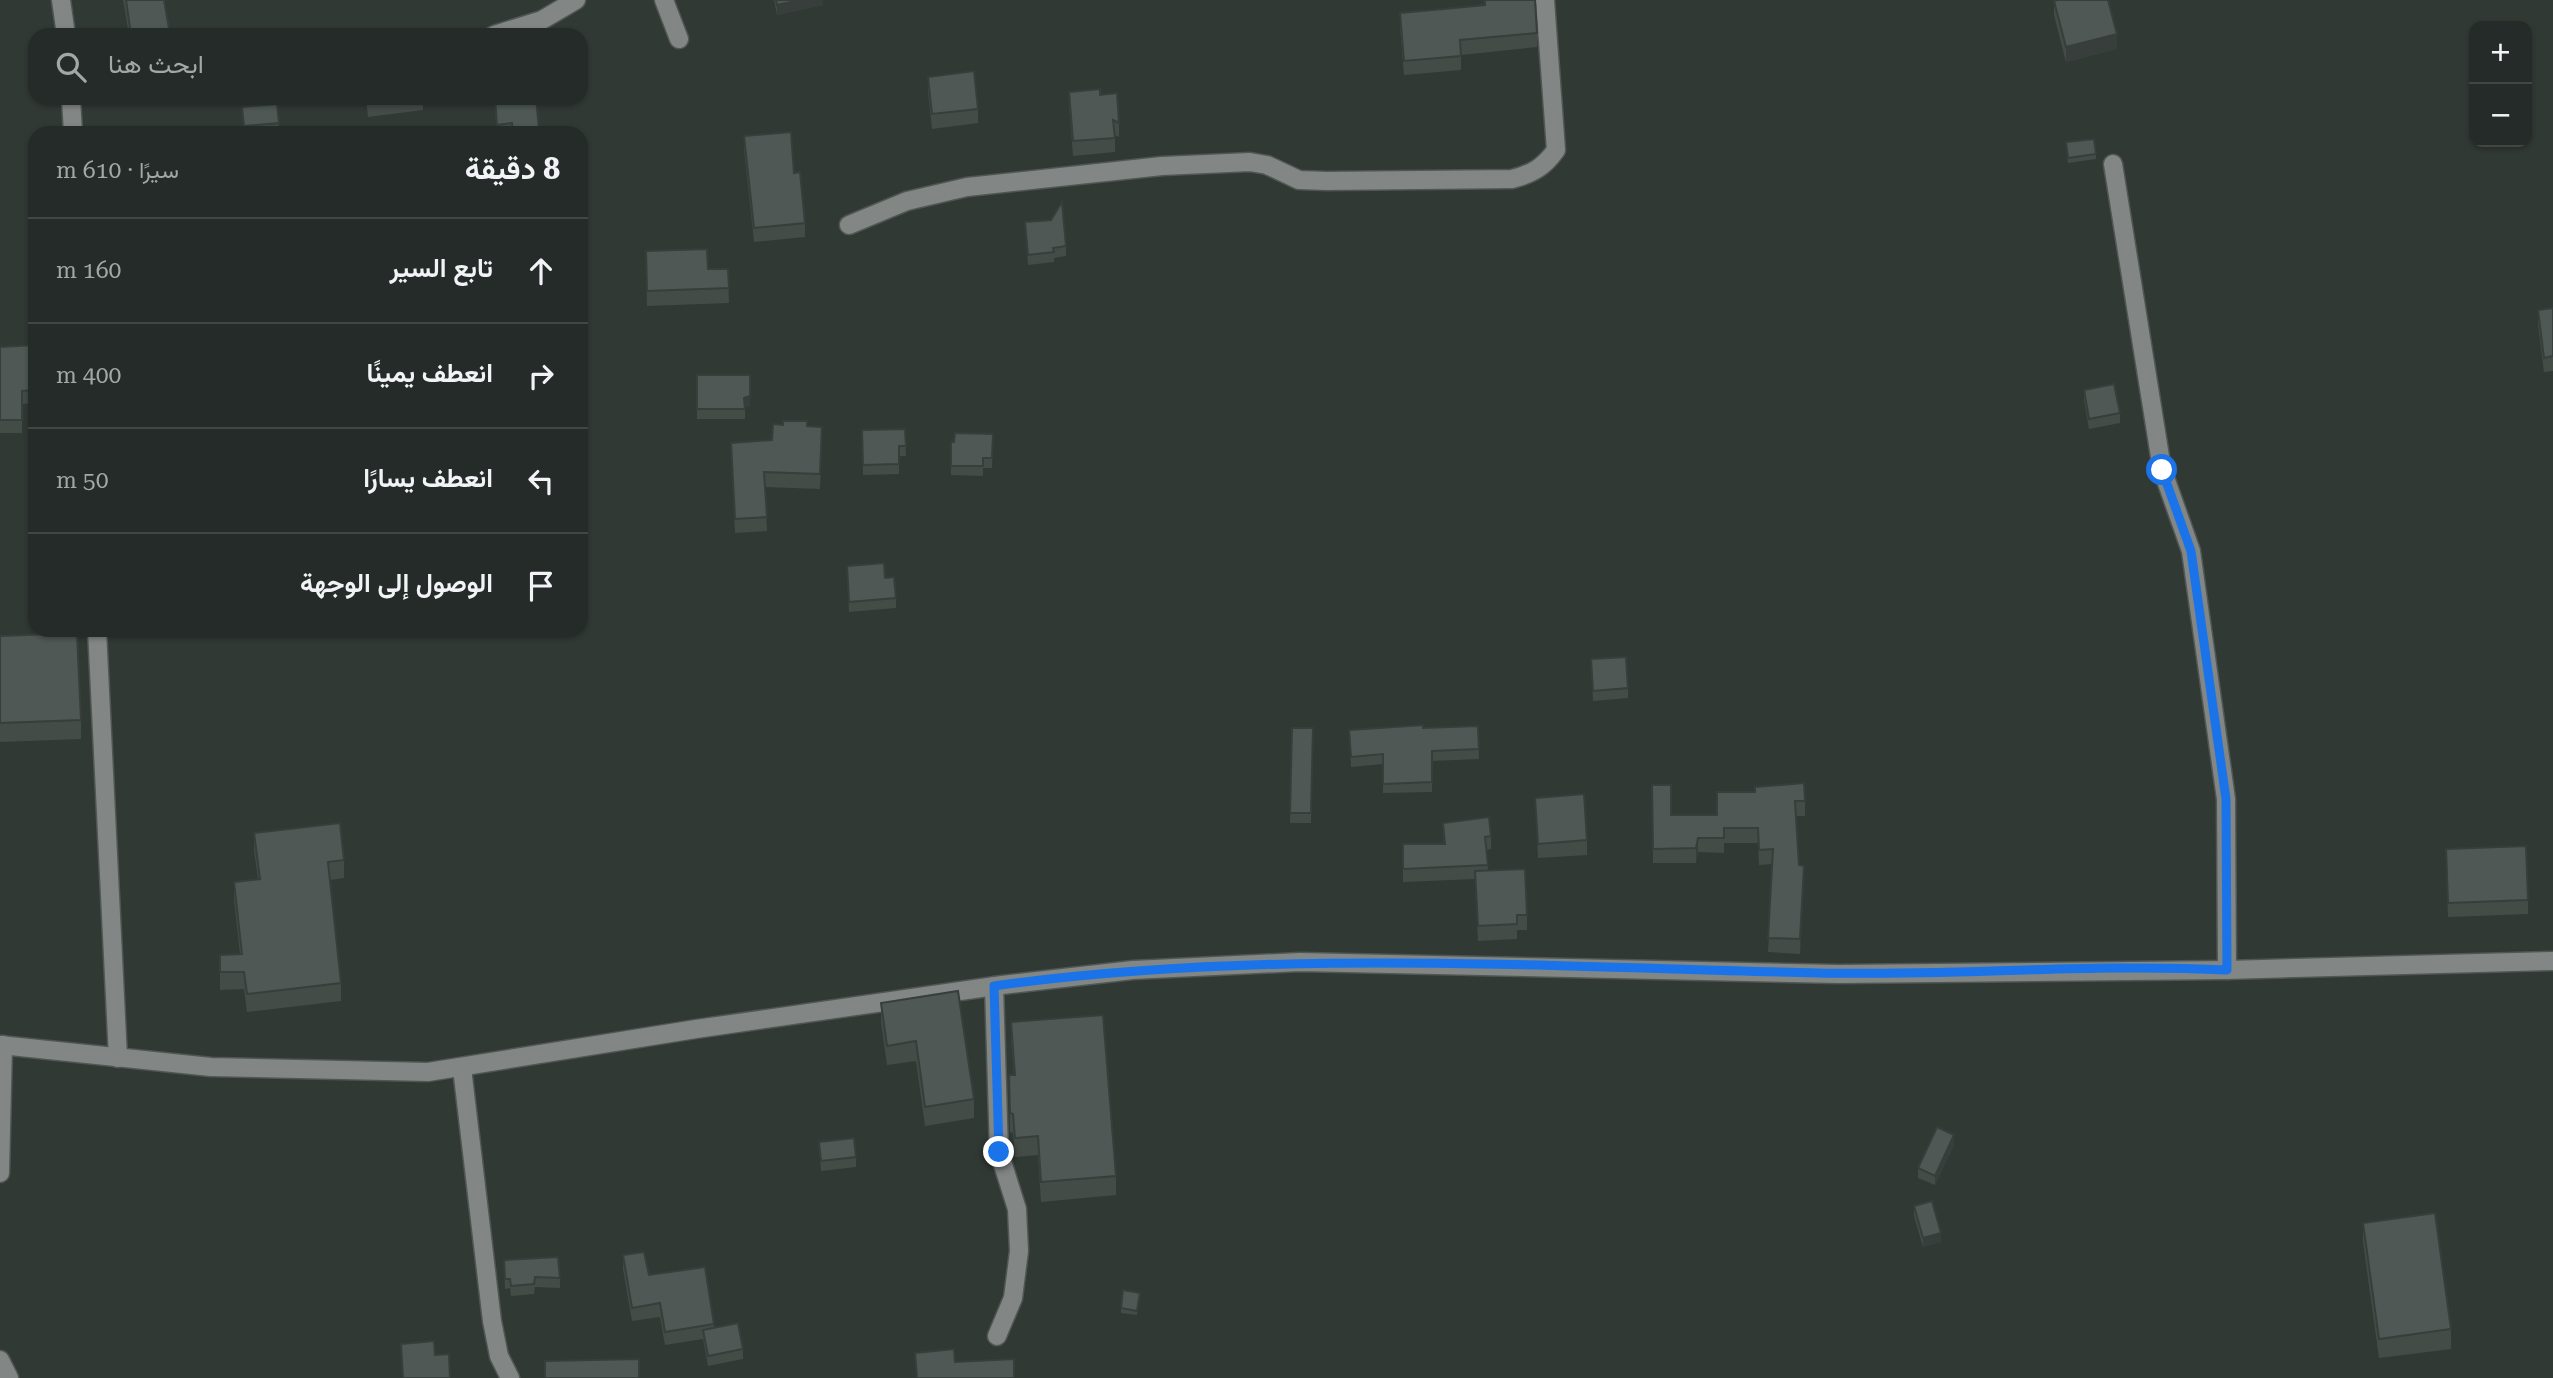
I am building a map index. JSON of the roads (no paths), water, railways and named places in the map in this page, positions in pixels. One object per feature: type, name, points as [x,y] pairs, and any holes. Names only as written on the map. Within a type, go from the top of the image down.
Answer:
[{"type":"street","points":[[61,0],[65,28]]},
{"type":"street","points":[[516,28],[542,20],[576,0]]},
{"type":"street","points":[[664,0],[679,39]]},
{"type":"street","points":[[849,225],[907,201],[967,187],[1162,166],[1250,162],[1267,165],[1299,180],[1327,181],[1512,179],[1530,174],[1547,163],[1556,150],[1545,0]]},
{"type":"street","points":[[71,105],[73,126]]},
{"type":"street","points":[[2113,164],[2162,470],[2191,551],[2224,785],[2227,970]]},
{"type":"street","points":[[97,637],[118,1058]]},
{"type":"street","points":[[0,1173],[1,1045],[211,1067],[334,1072],[428,1072],[696,1028],[994,986],[1133,970],[1300,962],[1839,974],[2227,970],[2553,961]]},
{"type":"street","points":[[994,986],[999,1152],[1017,1209],[1019,1251],[1013,1298],[997,1336]]},
{"type":"street","points":[[462,1068],[492,1321],[499,1356],[510,1378]]},
{"type":"street","points":[[0,1360],[9,1378]]}]
